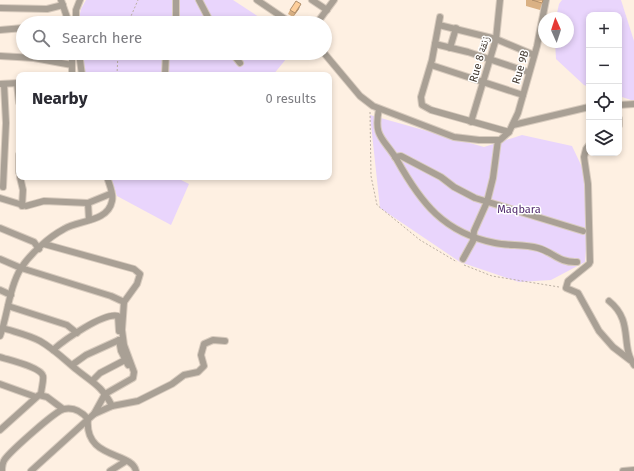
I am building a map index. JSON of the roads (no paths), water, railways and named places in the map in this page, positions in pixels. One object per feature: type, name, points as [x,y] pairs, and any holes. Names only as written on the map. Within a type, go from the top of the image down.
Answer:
[{"type":"street","points":[[76,16],[76,10],[80,0]]},
{"type":"street","points":[[176,0],[176,16]]},
{"type":"street","points":[[199,0],[207,16]]},
{"type":"street","points":[[257,0],[281,16]]},
{"type":"street","points":[[312,0],[327,10]]},
{"type":"street","points":[[322,16],[334,0]]},
{"type":"street","name":"Rue 8 زنقة","points":[[471,122],[496,39],[500,0]]},
{"type":"street","name":"Rue 9B","points":[[507,135],[513,125],[534,55],[546,0]]},
{"type":"street","points":[[0,8],[47,9],[62,2],[67,16]]},
{"type":"street","points":[[440,17],[436,44],[421,97],[422,105],[431,110],[507,135]]},
{"type":"street","points":[[439,25],[496,39],[534,55]]},
{"type":"street","points":[[450,48],[456,28]]},
{"type":"street","points":[[0,30],[16,29]]},
{"type":"street","points":[[436,44],[528,72]]},
{"type":"street","points":[[0,56],[16,57]]},
{"type":"street","points":[[45,60],[72,65]]},
{"type":"street","points":[[72,60],[72,72]]},
{"type":"street","points":[[80,60],[82,72]]},
{"type":"street","points":[[165,72],[166,60]]},
{"type":"street","points":[[330,60],[360,96],[376,107],[465,139],[498,140],[507,135]]},
{"type":"street","points":[[431,65],[522,95]]},
{"type":"street","points":[[3,187],[6,123],[2,84],[16,83]]},
{"type":"street","points":[[622,105],[633,104],[634,111]]},
{"type":"street","points":[[376,107],[380,136],[432,212],[448,225],[473,237],[502,244],[535,247],[551,253],[560,260],[577,262]]},
{"type":"street","points":[[513,125],[586,108]]},
{"type":"street","points":[[463,259],[487,202],[493,178],[498,140]]},
{"type":"street","points":[[586,149],[584,157],[588,184],[590,262],[568,281],[566,288],[578,293],[599,331],[613,347],[634,365]]},
{"type":"street","points":[[395,157],[400,156],[441,176],[460,190],[487,202],[583,231]]},
{"type":"street","points":[[21,180],[23,190],[22,206]]},
{"type":"street","points":[[0,336],[11,295],[21,268],[38,249],[68,226],[100,216],[108,210],[112,202],[112,196],[108,180]]},
{"type":"street","points":[[0,198],[22,206],[44,201],[88,203],[105,194],[110,194],[112,196]]},
{"type":"street","points":[[88,203],[89,220]]},
{"type":"street","points":[[0,228],[34,242],[38,249]]},
{"type":"street","points":[[44,244],[137,270],[140,275],[139,281],[124,302],[122,334],[130,365],[134,372],[133,378],[105,394],[94,414]]},
{"type":"street","points":[[0,259],[21,268],[111,296],[124,302]]},
{"type":"street","points":[[0,290],[11,295]]},
{"type":"street","points":[[609,301],[622,308],[627,318],[631,330],[630,360]]},
{"type":"street","points":[[8,306],[67,325],[77,333]]},
{"type":"street","points":[[53,350],[65,339],[108,316],[117,315],[120,351],[127,364],[130,365]]},
{"type":"street","points":[[3,328],[37,340],[53,350],[92,381],[105,394],[112,406]]},
{"type":"street","points":[[72,365],[103,346],[119,340]]},
{"type":"street","points":[[34,470],[94,414],[112,406],[138,401],[172,384],[184,375],[200,370],[204,366],[201,355],[204,344],[213,340],[226,341]]},
{"type":"street","points":[[0,357],[38,369],[43,378],[38,396],[0,430]]},
{"type":"street","points":[[92,381],[100,373],[125,360]]},
{"type":"street","points":[[0,384],[38,396],[47,397],[63,409],[81,412],[88,419],[89,433],[96,445],[105,452],[133,465],[136,471]]},
{"type":"street","points":[[2,471],[2,459],[63,409]]},
{"type":"street","points":[[110,471],[126,461]]},
{"type":"street","points":[[623,471],[634,470]]},
{"type":"park label","name":"Maqbara","points":[[519,209]]}]
